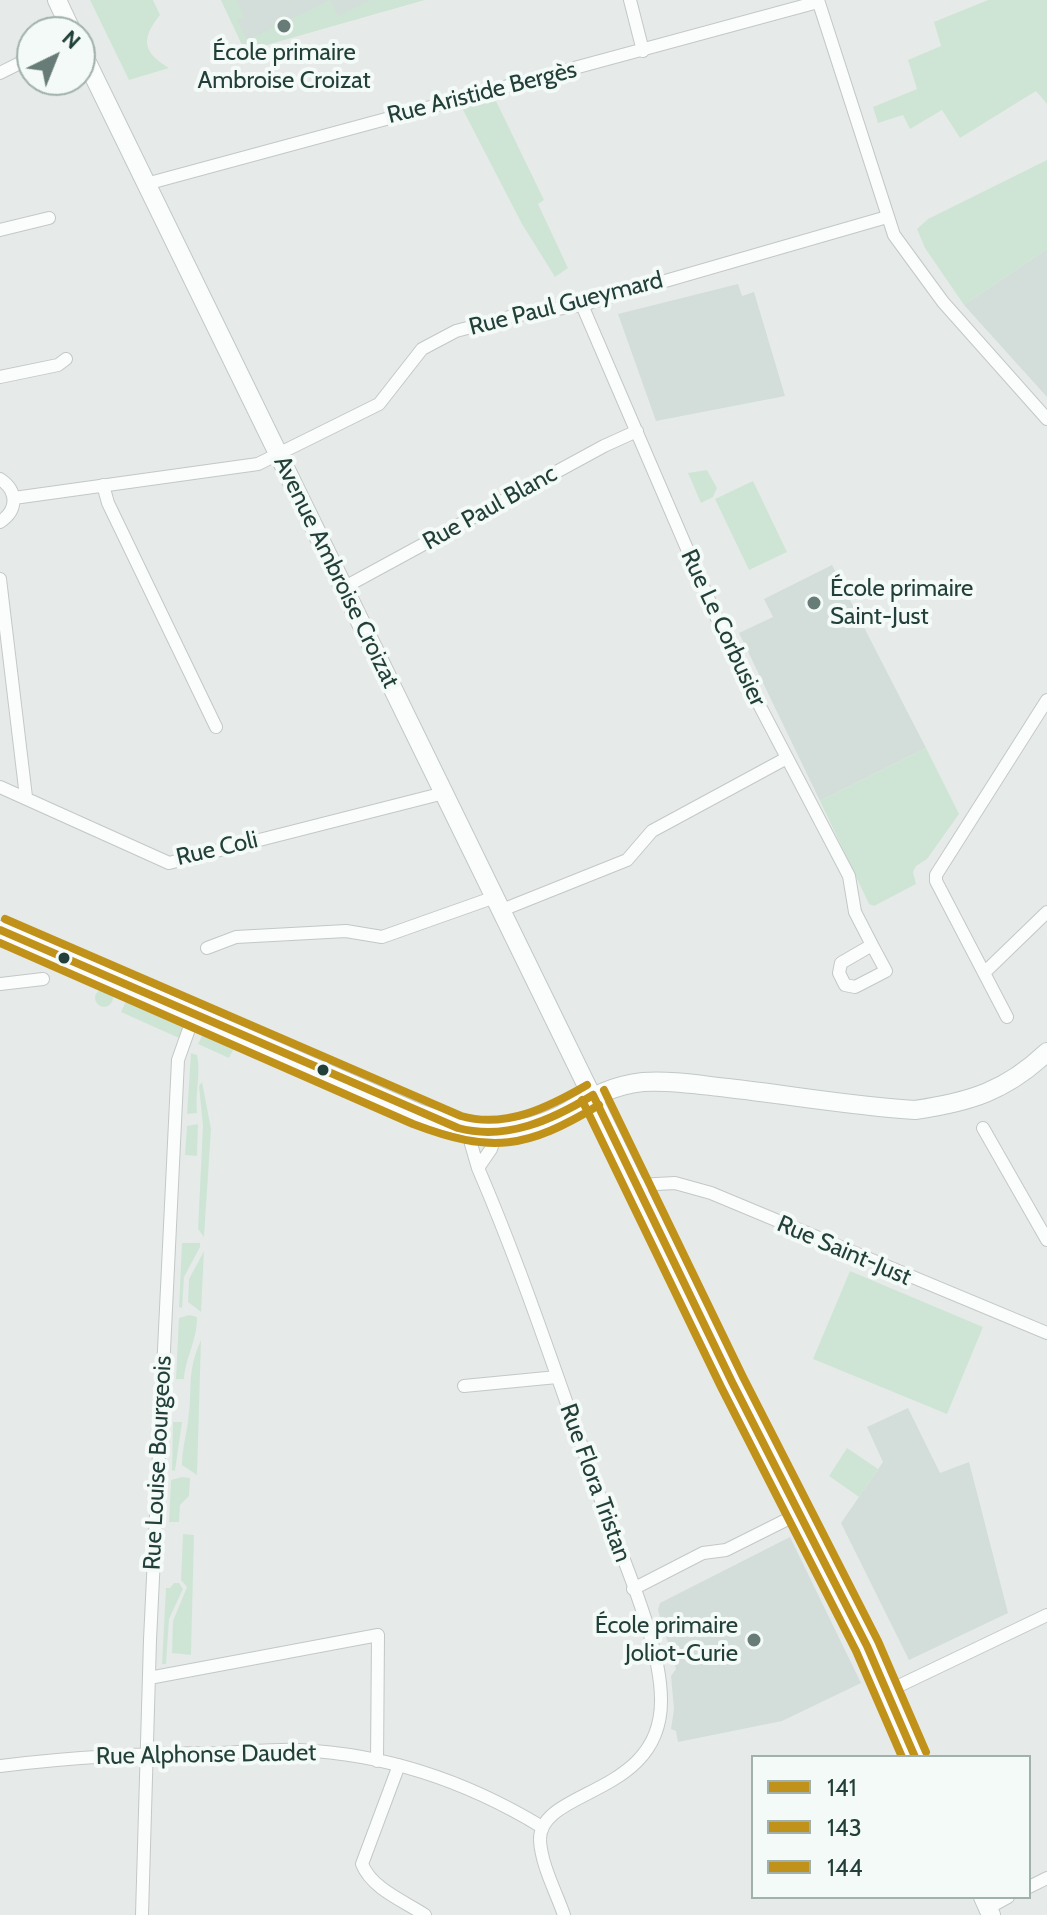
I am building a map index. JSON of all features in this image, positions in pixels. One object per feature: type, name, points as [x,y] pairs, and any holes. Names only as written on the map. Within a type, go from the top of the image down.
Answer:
[{"type":"main road","name":"Avenue Ambroise Croizat","points":[[96,81],[800,1513],[914,1755]]},
{"type":"main road","points":[[0,930],[418,1113],[472,1132],[497,1132],[560,1115],[593,1095],[644,1082],[915,1110],[951,1105],[993,1091],[1020,1077],[1047,1052]]},
{"type":"street","points":[[630,0],[643,51]]},
{"type":"street","points":[[818,1],[894,235],[943,302],[1047,419]]},
{"type":"street","name":"Rue Aristide Bergès","points":[[146,184],[818,1]]},
{"type":"street","name":"Rue Paul Gueymard","points":[[14,498],[258,464],[280,456],[379,404],[411,360],[438,340],[494,320],[582,305],[887,217]]},
{"type":"street","points":[[0,230],[49,218]]},
{"type":"street","name":"Rue Le Corbusier","points":[[582,305],[731,651],[849,876],[855,912],[872,945]]},
{"type":"street","points":[[0,377],[58,365],[66,359]]},
{"type":"street","name":"Rue Paul Blanc","points":[[343,588],[637,431]]},
{"type":"street","points":[[0,479],[9,485],[14,498],[11,512],[0,522]]},
{"type":"street","points":[[103,485],[108,503],[216,727]]},
{"type":"street","points":[[0,579],[26,797]]},
{"type":"street","points":[[1007,1017],[936,881],[936,875],[1045,707]]},
{"type":"street","points":[[207,948],[236,937],[346,931],[382,937],[498,903],[627,860],[652,831],[785,759]]},
{"type":"street","name":"Rue Coli","points":[[0,787],[169,863],[444,793]]},
{"type":"street","points":[[984,973],[1047,912]]},
{"type":"street","points":[[0,984],[43,979]]},
{"type":"street","name":"Rue Louise Bourgeois","points":[[142,1915],[149,1678],[178,1060],[194,1015]]},
{"type":"street","points":[[983,1128],[1047,1240]]},
{"type":"street","name":"Rue Flora Tristan","points":[[472,1132],[471,1144],[478,1168],[633,1589],[656,1664],[662,1697],[656,1735],[646,1753],[631,1769],[552,1813],[542,1827]]},
{"type":"street","points":[[478,1168],[491,1149],[497,1132]]},
{"type":"street","name":"Rue Saint-Just","points":[[638,1185],[675,1183],[711,1193],[1047,1333]]},
{"type":"street","name":"Rue Flora Tristan","points":[[464,1386],[557,1377]]},
{"type":"street","points":[[633,1589],[703,1553],[726,1550],[800,1513]]},
{"type":"street","points":[[886,1692],[1047,1615]]},
{"type":"street","points":[[149,1678],[378,1635],[377,1761]]},
{"type":"street","name":"Rue Alphonse Daudet","points":[[0,1766],[147,1753],[300,1750],[399,1765],[467,1787],[542,1827]]},
{"type":"street","points":[[399,1765],[362,1864],[366,1874],[383,1889],[425,1915]]},
{"type":"street","points":[[542,1827],[540,1841],[564,1915]]},
{"type":"shaded area","name":"École primaire Ambroise Croizat","points":[[221,0],[424,0],[245,51]]},
{"type":"shaded area","points":[[1047,249],[1047,397],[964,305]]},
{"type":"shaded area","points":[[738,284],[742,296],[754,292],[785,396],[656,421],[618,314]]},
{"type":"shaded area","points":[[832,565],[926,748],[820,801],[739,633],[773,617],[764,599]]},
{"type":"shaded area","points":[[908,1408],[940,1473],[969,1462],[1008,1613],[909,1660],[841,1523],[883,1462],[867,1427]]},
{"type":"shaded area","name":"École primaire Joliot-Curie","points":[[790,1537],[861,1683],[782,1721],[678,1742],[676,1731],[671,1729],[674,1709],[671,1676],[676,1669],[658,1610],[660,1603]]},
{"type":"green space","points":[[90,0],[153,0],[160,15],[149,32],[147,45],[149,51],[169,68],[129,80]]},
{"type":"green space","points":[[221,0],[237,0],[244,17],[237,20],[247,40],[330,0],[338,16],[371,0],[424,0],[245,51]]},
{"type":"green space","points":[[988,0],[1047,0],[1047,104],[1036,91],[960,138],[942,110],[910,129],[903,115],[878,123],[873,107],[917,89],[908,60],[941,46],[934,22]]},
{"type":"green space","points":[[496,101],[544,200],[538,204],[568,268],[555,277],[522,224],[462,108]]},
{"type":"green space","points":[[1047,160],[1047,249],[964,305],[925,248],[917,229],[928,219]]},
{"type":"green space","points":[[707,470],[717,488],[713,497],[701,503],[688,473]]},
{"type":"green space","points":[[753,481],[787,552],[749,570],[715,499]]},
{"type":"green space","points":[[926,748],[959,814],[927,859],[916,866],[913,872],[916,884],[874,906],[869,904],[820,801]]},
{"type":"green space","points":[[104,989],[113,998],[104,1007],[95,998]]},
{"type":"green space","points":[[127,999],[185,1025],[179,1038],[121,1012]]},
{"type":"green space","points":[[203,1034],[234,1048],[229,1058],[198,1044]]},
{"type":"green space","points":[[191,1053],[197,1055],[198,1062],[197,1113],[187,1114]]},
{"type":"green space","points":[[202,1082],[211,1129],[204,1237],[198,1229],[203,1126],[199,1086]]},
{"type":"green space","points":[[198,1124],[197,1156],[185,1155],[187,1126]]},
{"type":"green space","points":[[182,1243],[200,1243],[200,1247],[184,1277],[182,1308],[179,1307]]},
{"type":"green space","points":[[204,1251],[201,1312],[188,1302],[189,1279]]},
{"type":"green space","points":[[850,1271],[983,1327],[947,1414],[813,1359]]},
{"type":"green space","points":[[189,1315],[197,1317],[195,1334],[184,1379],[176,1379],[179,1318]]},
{"type":"green space","points":[[201,1340],[197,1475],[182,1465],[192,1371]]},
{"type":"green space","points":[[173,1422],[182,1422],[175,1471],[172,1470]]},
{"type":"green space","points":[[847,1448],[878,1469],[859,1497],[829,1476]]},
{"type":"green space","points":[[190,1478],[189,1496],[180,1505],[179,1522],[169,1522],[171,1480]]},
{"type":"green space","points":[[183,1534],[194,1535],[191,1655],[172,1653],[173,1621],[187,1587],[181,1580]]},
{"type":"green space","points":[[179,1583],[183,1589],[169,1619],[166,1664],[162,1664],[166,1588]]},
{"type":"transit line","name":"144","points":[[5,919],[461,1116],[494,1120],[511,1118],[542,1108],[587,1085]]},
{"type":"transit line","name":"141","points":[[0,930],[458,1128],[494,1132],[528,1126],[561,1113],[593,1095]]},
{"type":"transit line","name":"143","points":[[0,943],[441,1134],[487,1143],[508,1142],[550,1131],[599,1105]]},
{"type":"transit line","name":"144","points":[[604,1090],[743,1377],[878,1641],[926,1752]]},
{"type":"transit line","name":"141","points":[[593,1095],[732,1382],[867,1646],[914,1755]]},
{"type":"transit line","name":"143","points":[[582,1100],[721,1387],[856,1651],[901,1755]]},
{"type":"place","name":"École primaire Ambroise Croizat","points":[[284,26]]},
{"type":"place","name":"École primaire Saint-Just","points":[[814,603]]},
{"type":"place","name":"École primaire Joliot-Curie","points":[[754,1640]]}]
